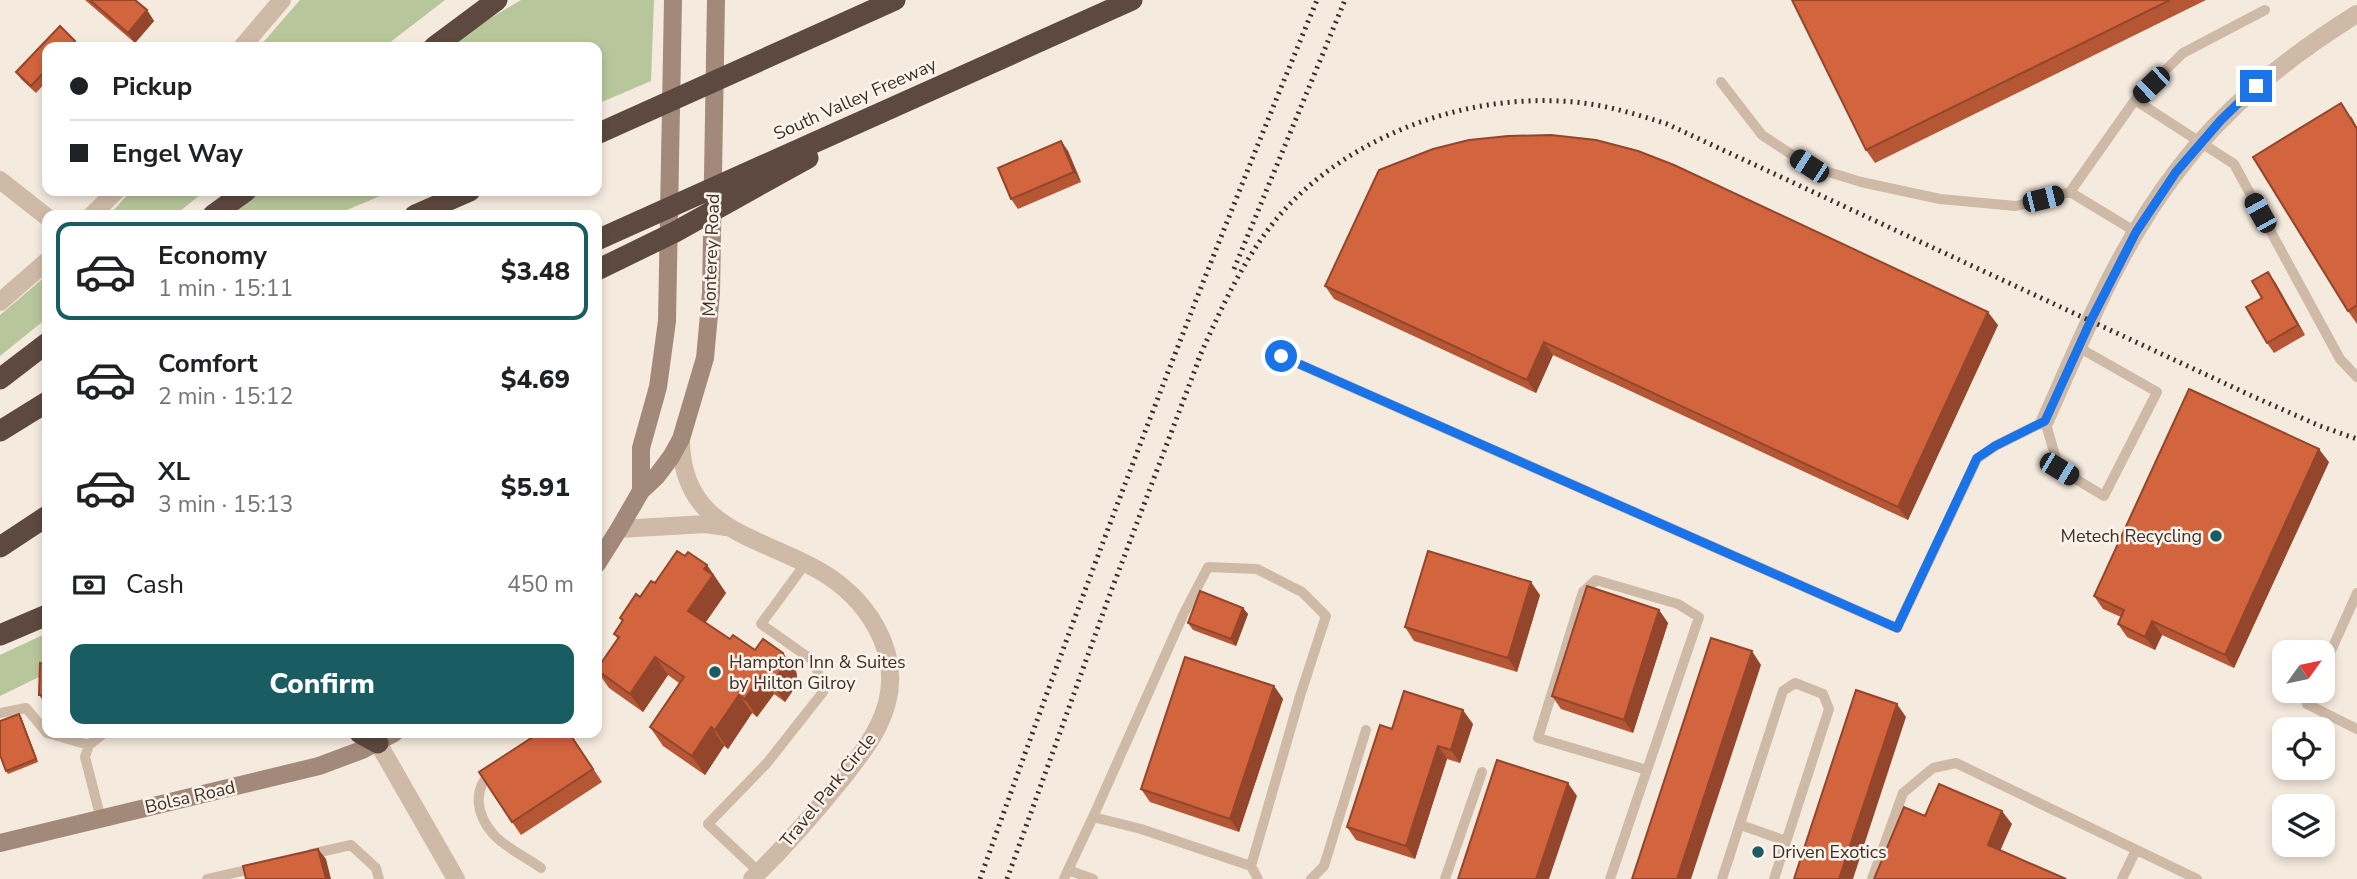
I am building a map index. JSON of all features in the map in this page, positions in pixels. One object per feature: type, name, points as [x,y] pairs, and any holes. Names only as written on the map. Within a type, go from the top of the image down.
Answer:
[{"type":"highway","points":[[441,42],[496,0]]},
{"type":"highway","points":[[602,132],[895,0]]},
{"type":"highway","name":"South Valley Freeway","points":[[602,238],[764,174],[908,101],[1132,0]]},
{"type":"highway","points":[[602,268],[675,232],[764,174]]},
{"type":"highway","points":[[220,210],[239,196]]},
{"type":"highway","points":[[426,210],[459,196]]},
{"type":"highway","points":[[0,379],[42,347]]},
{"type":"highway","points":[[0,431],[42,405]]},
{"type":"highway","points":[[0,547],[42,519]]},
{"type":"highway","points":[[0,635],[42,617]]},
{"type":"main road","name":"Monterey Road","points":[[641,491],[641,448],[658,387],[667,321],[673,0]]},
{"type":"main road","name":"Monterey Road","points":[[602,556],[641,491],[656,477],[681,439],[700,379],[710,315],[716,0]]},
{"type":"main road","name":"Bolsa Road","points":[[0,843],[311,768],[344,758],[374,738]]},
{"type":"street","points":[[246,42],[282,0]]},
{"type":"street","points":[[2045,421],[2078,347],[2136,232],[2176,172],[2200,143],[2269,75],[2318,38],[2357,14]]},
{"type":"street","points":[[0,180],[42,213]]},
{"type":"street","points":[[97,210],[111,196]]},
{"type":"street","points":[[0,302],[42,265]]},
{"type":"street","name":"Travel Park Circle","points":[[681,439],[682,465],[689,485],[706,510],[726,527],[820,571],[856,599],[873,620],[886,645],[890,671],[887,702],[877,729],[860,755],[806,823],[755,875]]},
{"type":"street","name":"Travel Park Circle","points":[[619,530],[706,524],[726,527]]},
{"type":"street","points":[[378,738],[456,879]]},
{"type":"lane","points":[[1721,82],[1762,135],[1809,166],[1861,182],[1940,200],[2016,206],[2070,192],[2135,100],[2183,53],[2265,10]]},
{"type":"lane","points":[[2135,100],[2234,164],[2340,359],[2357,377]]},
{"type":"lane","points":[[2070,192],[2136,232]]},
{"type":"lane","points":[[1281,356],[1897,628],[1977,458],[1995,446],[2045,421],[2059,469],[2104,496],[2157,392],[2078,347]]},
{"type":"lane","points":[[755,875],[708,824],[766,763],[823,692],[815,662],[761,624],[804,564]]},
{"type":"lane","points":[[1093,879],[1066,874],[1184,613],[1208,567],[1258,569],[1302,592],[1326,616],[1251,866]]},
{"type":"lane","points":[[1610,879],[1699,617],[1678,604],[1595,580],[1583,593],[1538,738],[1647,770]]},
{"type":"lane","points":[[2335,642],[2357,593]]},
{"type":"lane","points":[[1722,879],[1783,691],[1795,684],[1824,694],[1829,709],[1774,879]]},
{"type":"lane","points":[[2307,704],[2357,729]]},
{"type":"lane","points":[[0,713],[26,708],[42,727]]},
{"type":"lane","points":[[1311,879],[1324,866],[1366,730]]},
{"type":"lane","points":[[64,738],[89,745]]},
{"type":"lane","points":[[98,738],[89,745],[85,757],[100,819]]},
{"type":"lane","points":[[1872,879],[1903,793],[1933,768],[1956,763],[2197,879]]},
{"type":"lane","points":[[501,765],[490,772],[481,783],[477,798],[483,818],[495,836],[541,868]]},
{"type":"lane","points":[[1445,879],[1482,772]]},
{"type":"lane","points":[[1093,817],[1141,829],[1251,866],[1258,879]]},
{"type":"lane","points":[[1741,825],[1787,841]]},
{"type":"lane","points":[[299,857],[351,845],[376,868],[379,879]]},
{"type":"lane","points":[[2122,879],[2136,850]]},
{"type":"lane","points":[[207,879],[260,866]]},
{"type":"green space","points":[[300,0],[445,0],[390,42],[263,42]]},
{"type":"green space","points":[[521,0],[654,0],[651,81],[602,102],[602,42],[457,42]]},
{"type":"green space","points":[[126,196],[199,196],[181,210],[114,210]]},
{"type":"green space","points":[[252,196],[380,196],[347,210],[234,210]]},
{"type":"green space","points":[[42,279],[42,322],[0,356],[0,315]]},
{"type":"green space","points":[[42,635],[42,675],[0,696],[0,655]]},
{"type":"building","points":[[90,0],[135,0],[147,10],[128,33]]},
{"type":"building","points":[[1792,0],[2170,0],[1866,150]]},
{"type":"building","points":[[60,26],[75,41],[74,42],[45,42]]},
{"type":"building","points":[[42,45],[42,74],[31,86],[16,72]]},
{"type":"building","points":[[2341,103],[2357,129],[2357,305],[2348,311],[2253,157]]},
{"type":"building","points":[[1551,135],[1596,140],[1638,151],[1674,165],[1988,312],[1898,507],[1544,342],[1527,380],[1325,286],[1379,170],[1433,149],[1469,140]]},
{"type":"building","points":[[1061,141],[1074,172],[1011,199],[998,168]]},
{"type":"building","points":[[2268,272],[2298,325],[2267,343],[2246,307],[2262,298],[2252,281]]},
{"type":"building","name":"Metech Recycling","points":[[2189,389],[2319,449],[2225,655],[2152,621],[2145,637],[2118,624],[2124,610],[2094,596]]},
{"type":"building","name":"Hampton Inn & Suites by Hilton Gilroy","points":[[677,551],[685,556],[688,552],[707,565],[704,569],[713,575],[688,611],[730,639],[733,635],[755,650],[763,639],[783,653],[785,665],[772,684],[761,676],[745,699],[739,695],[715,730],[711,727],[692,756],[650,727],[684,677],[655,657],[630,694],[602,674],[602,662],[619,637],[614,634],[623,620],[620,618],[636,594],[640,597],[651,581],[655,583]]},
{"type":"building","points":[[1428,551],[1531,582],[1508,658],[1405,627]]},
{"type":"building","points":[[1587,586],[1659,610],[1624,720],[1552,696]]},
{"type":"building","points":[[1200,591],[1243,608],[1231,639],[1188,623]]},
{"type":"building","points":[[1711,638],[1752,651],[1677,879],[1632,879]]},
{"type":"building","points":[[1185,657],[1274,686],[1230,819],[1141,789]]},
{"type":"building","points":[[40,663],[42,695],[39,695]]},
{"type":"building","points":[[1856,690],[1897,704],[1839,879],[1794,879]]},
{"type":"building","points":[[1404,691],[1463,710],[1451,750],[1438,746],[1406,846],[1347,827],[1380,725],[1392,729]]},
{"type":"building","points":[[19,714],[36,759],[6,771],[0,755],[0,721]]},
{"type":"building","points":[[531,738],[572,738],[593,769],[512,822],[479,772]]},
{"type":"building","points":[[1497,760],[1568,783],[1536,879],[1458,879]]},
{"type":"building","points":[[1939,784],[2002,811],[1988,845],[2066,879],[1874,879],[1904,807],[1925,816]]},
{"type":"building","points":[[318,849],[326,879],[246,879],[243,866]]},
{"type":"railway","points":[[980,879],[1143,437],[1317,0]]},
{"type":"railway","points":[[1234,269],[1345,0]]},
{"type":"railway","points":[[1198,360],[1233,286],[1265,233],[1306,188],[1339,163],[1374,142],[1452,112],[1493,104],[1574,102],[1621,110],[1667,124],[2252,396],[2357,439]]},
{"type":"railway","points":[[1007,879],[1110,594],[1201,354]]},
{"type":"place","name":"Metech Recycling","points":[[2216,536]]},
{"type":"place","name":"Hampton Inn & Suites by Hilton Gilroy","points":[[715,672]]},
{"type":"place","name":"Driven Exotics","points":[[1758,852]]},
{"type":"route","points":[[1281,356],[1897,628],[1977,458],[2045,421],[2091,320],[2136,232],[2176,172],[2221,120],[2256,86]]}]
